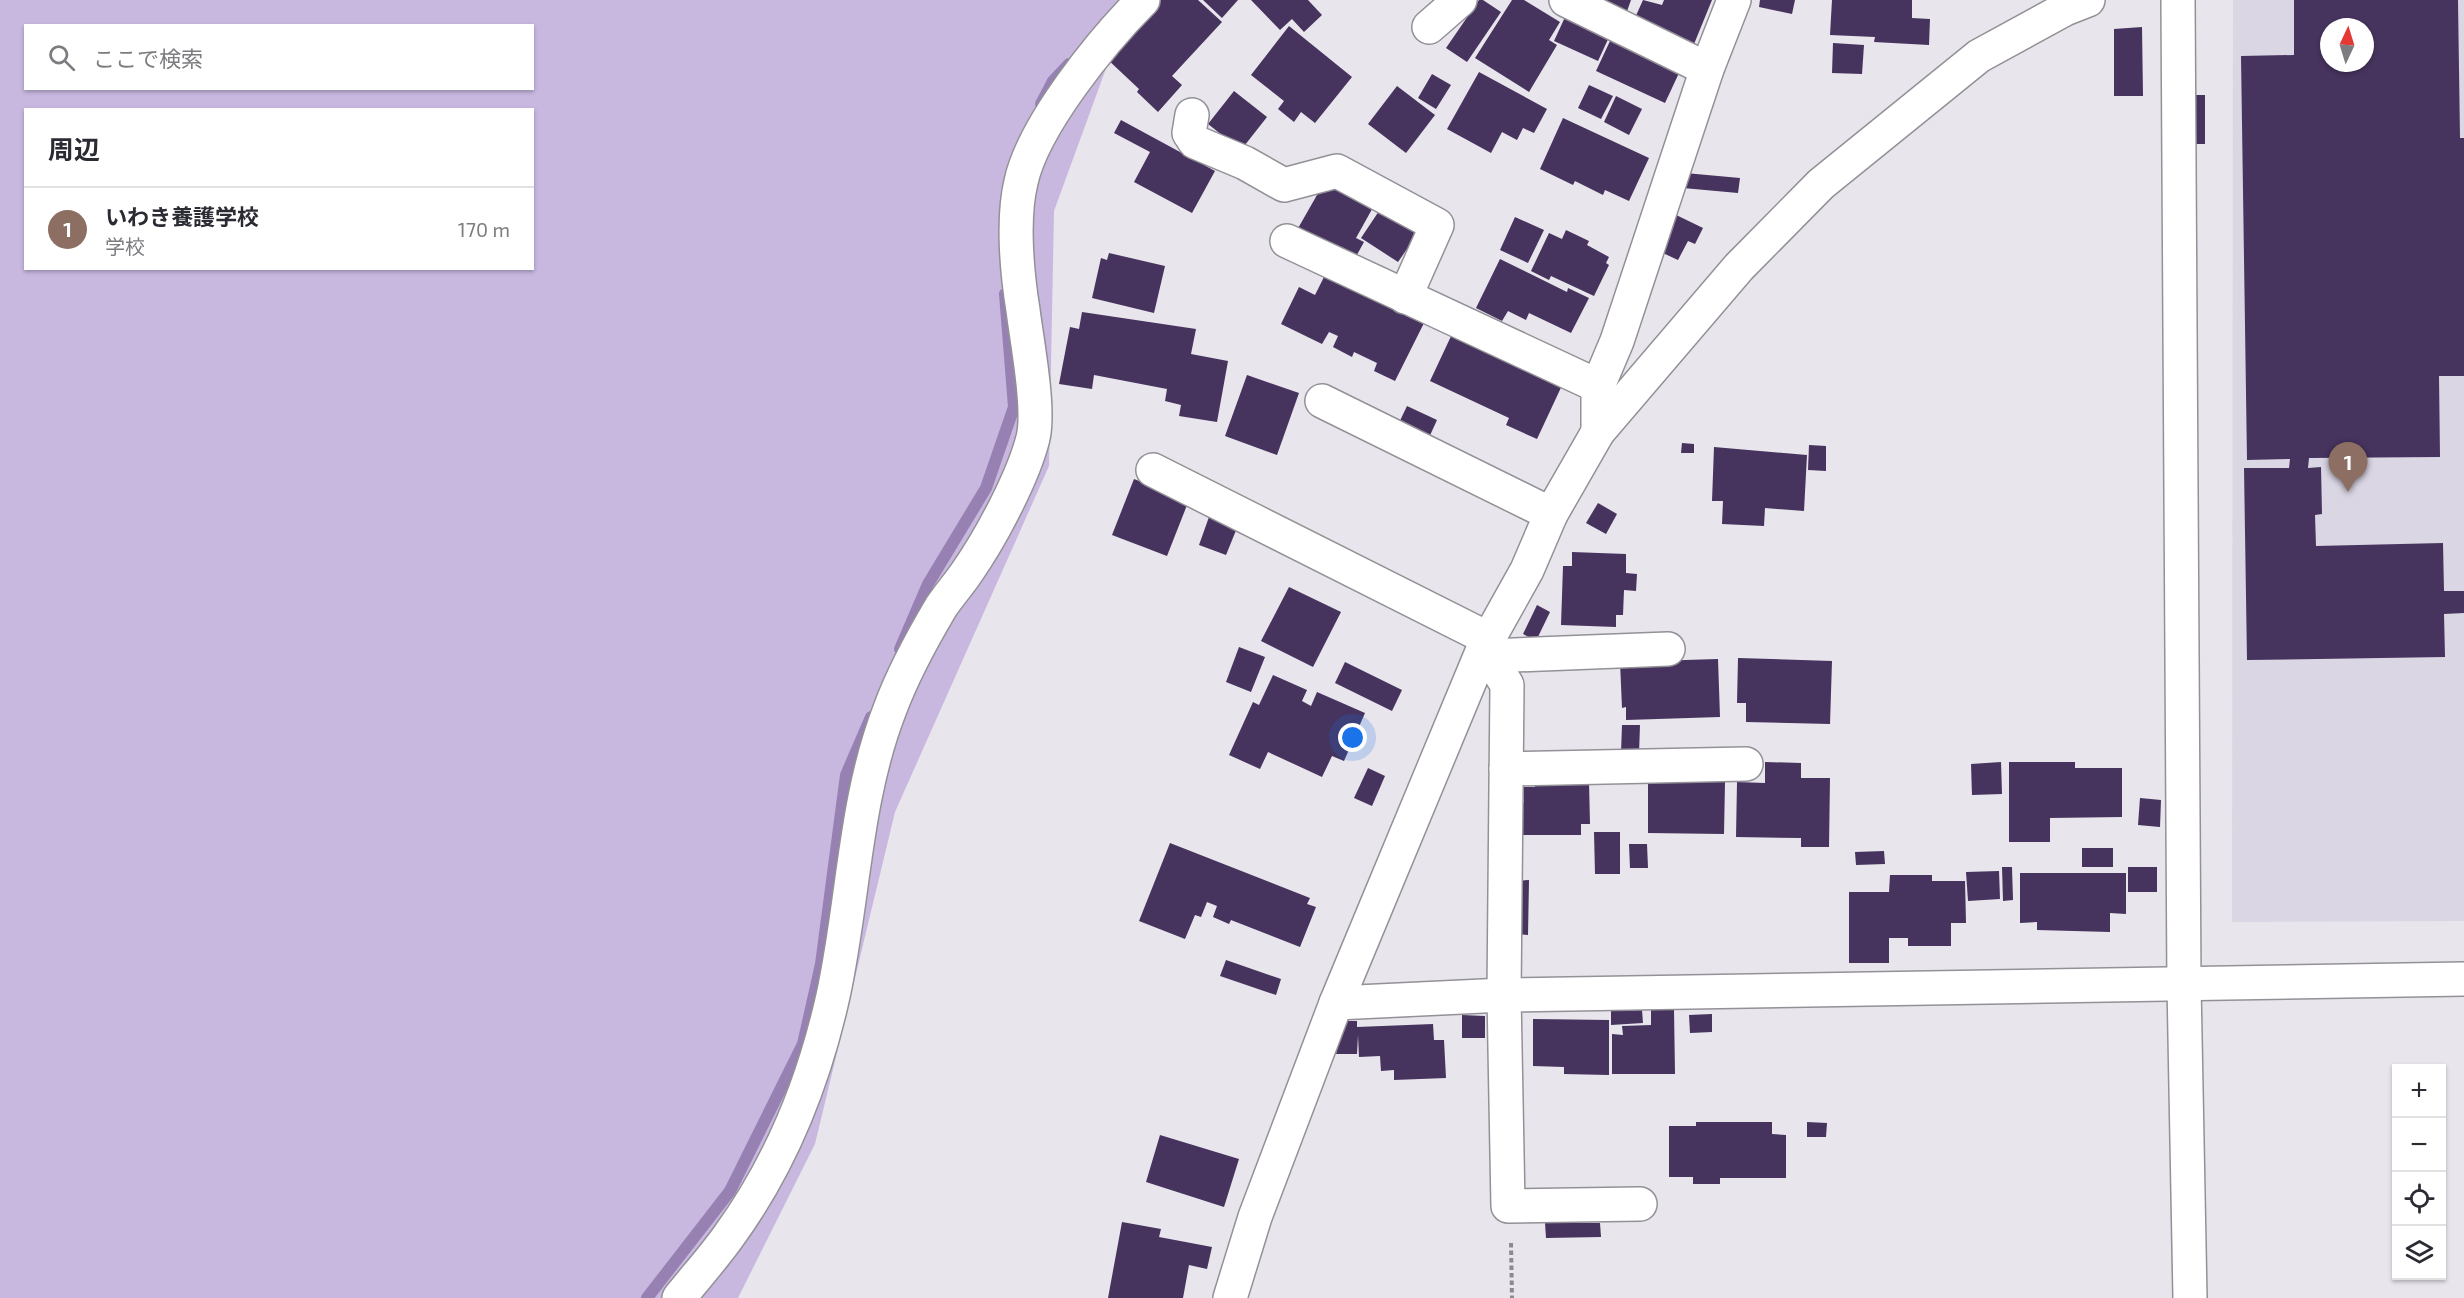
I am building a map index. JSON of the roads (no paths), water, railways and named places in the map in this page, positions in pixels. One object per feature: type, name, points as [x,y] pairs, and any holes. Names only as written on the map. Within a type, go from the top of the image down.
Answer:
[{"type":"street","points":[[679,1298],[728,1237],[758,1191],[809,1083],[833,995],[869,771],[890,707],[942,605],[969,570],[988,537],[1029,454],[1035,430],[1028,348],[1018,274],[1020,183],[1053,113],[1095,53],[1143,0]]},
{"type":"street","points":[[1429,27],[1460,0]]},
{"type":"street","points":[[1566,0],[1707,69]]},
{"type":"street","points":[[1598,432],[1598,386],[1617,340],[1707,69],[1734,0]]},
{"type":"street","points":[[1230,1298],[1255,1217],[1336,1003],[1487,647],[1527,570],[1551,514],[1598,432],[1739,267],[1821,184],[1979,56],[2065,9],[2088,0]]},
{"type":"street","points":[[2178,0],[2184,984],[2190,1298]]},
{"type":"street","points":[[1192,115],[1189,134],[1195,142],[1245,163],[1284,185],[1337,171],[1437,225],[1405,297]]},
{"type":"street","points":[[1287,241],[1598,386]]},
{"type":"street","points":[[1322,401],[1551,514]]},
{"type":"street","points":[[1153,470],[1487,647],[1668,649]]},
{"type":"street","points":[[1487,647],[1507,685],[1504,995],[1508,1206],[1640,1204]]},
{"type":"street","points":[[1506,768],[1746,764]]},
{"type":"street","points":[[1336,1003],[1504,995],[2464,979]]},
{"type":"waterway","points":[[1041,104],[1053,81],[1069,64]]},
{"type":"waterway","points":[[900,649],[928,584],[986,488],[1014,407],[1005,294]]},
{"type":"waterway","points":[[647,1298],[730,1191],[803,1044],[821,964],[846,775],[871,717]]},
{"type":"place","name":"いわき養護学校","points":[[2348,492]]}]
